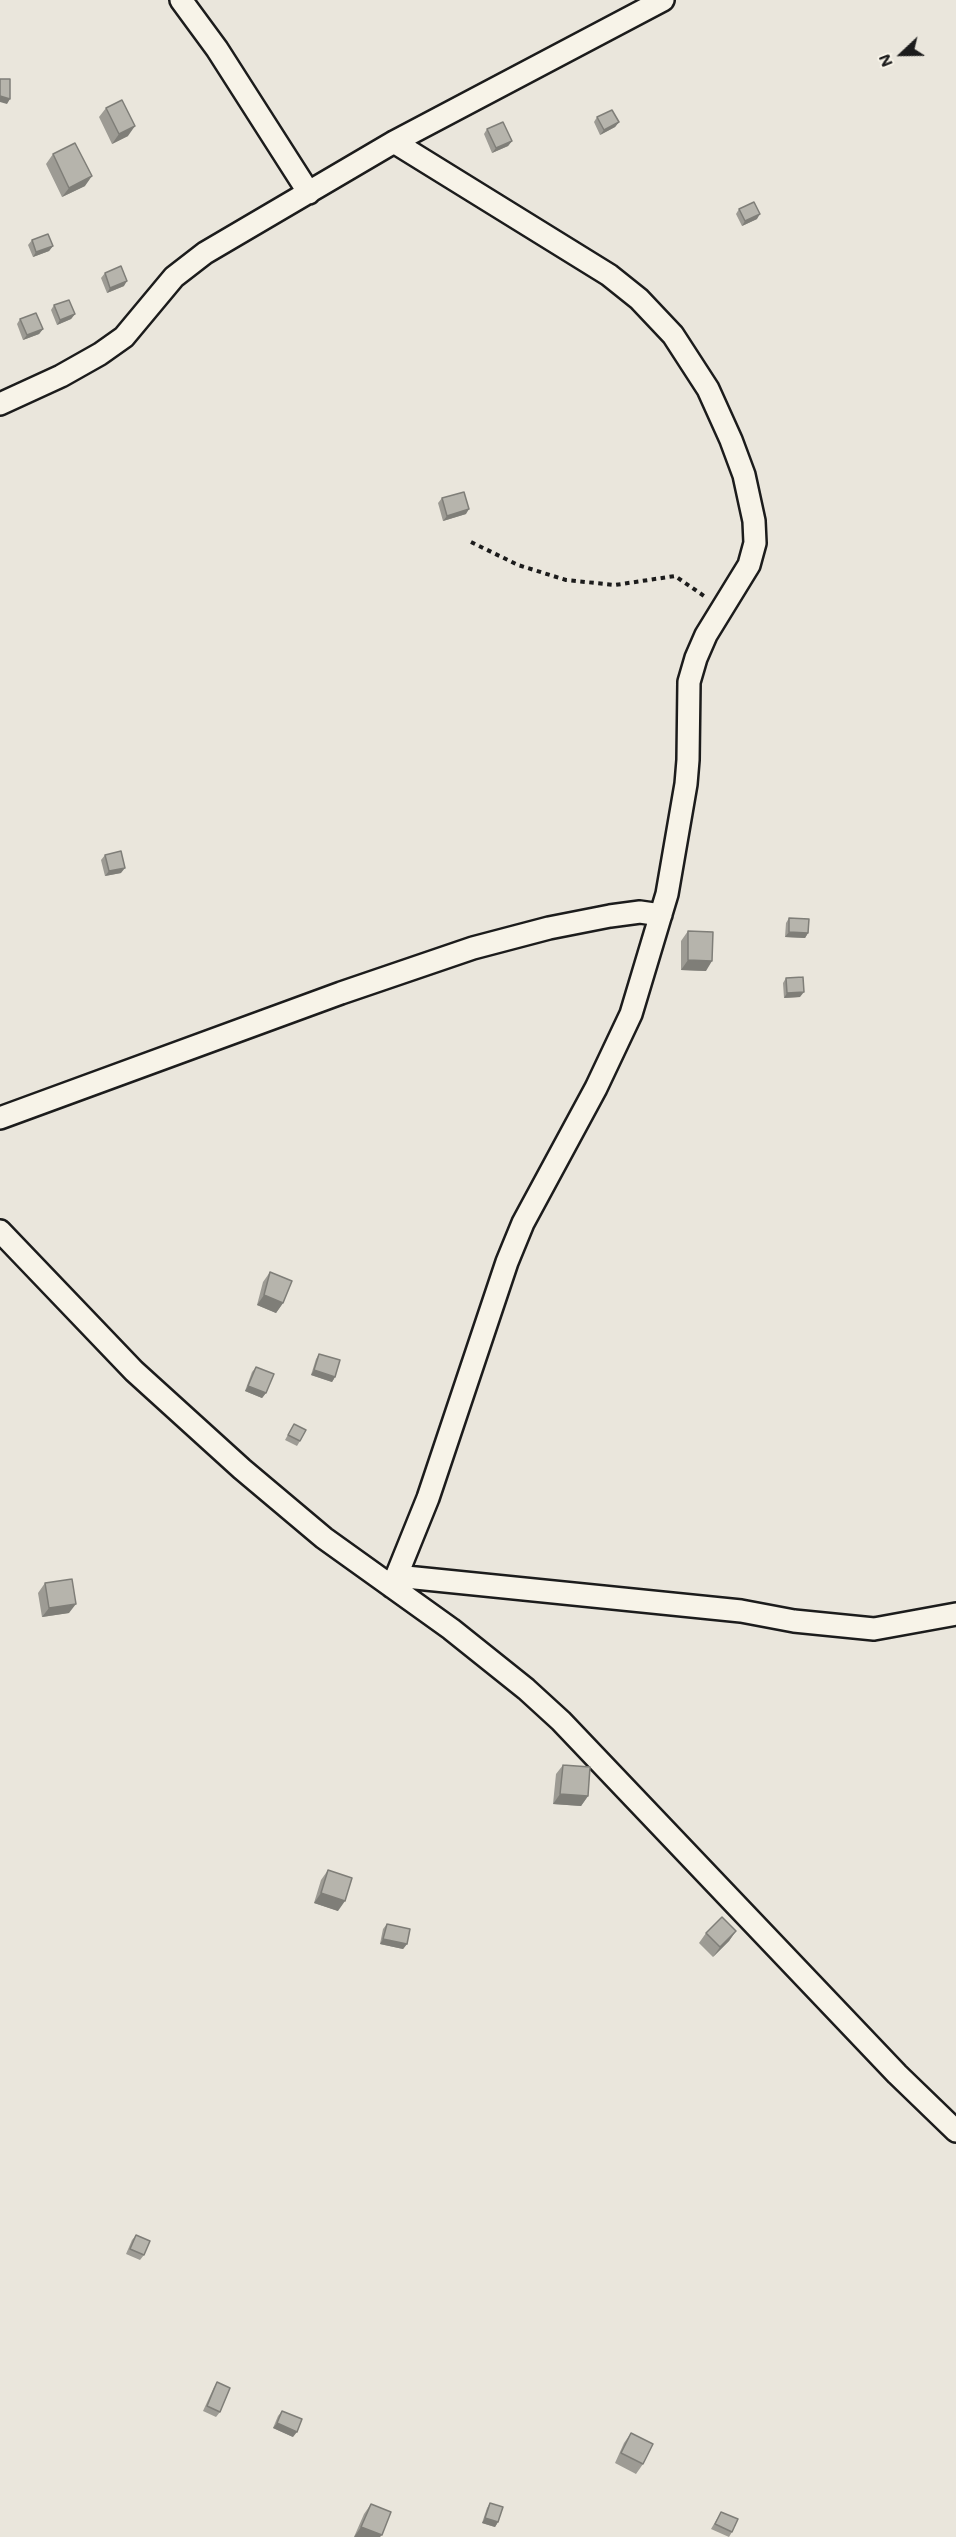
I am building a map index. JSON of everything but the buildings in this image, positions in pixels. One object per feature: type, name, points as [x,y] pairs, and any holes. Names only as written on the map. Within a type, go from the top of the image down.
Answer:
[{"type":"street","points":[[181,0],[217,49],[309,193]]},
{"type":"street","points":[[0,404],[61,376],[100,354],[124,337],[174,277],[187,266],[394,142],[663,0]]},
{"type":"street","points":[[394,142],[609,275],[639,299],[673,335],[708,389],[731,440],[744,476],[754,520],[755,543],[749,565],[702,642],[689,682],[686,784],[661,915],[631,1014],[596,1088],[528,1214],[507,1262],[428,1498],[394,1581]]},
{"type":"street","points":[[0,1118],[351,989],[473,948],[549,928],[610,916],[640,912],[661,915]]},
{"type":"street","points":[[0,1231],[177,1412],[324,1538],[394,1581],[526,1689],[561,1721],[890,2066],[956,2131]]},
{"type":"street","points":[[394,1581],[741,1611],[816,1623],[874,1629],[956,1614]]},
{"type":"path","points":[[471,542],[519,564],[566,580],[615,585],[675,576],[723,609]]}]
